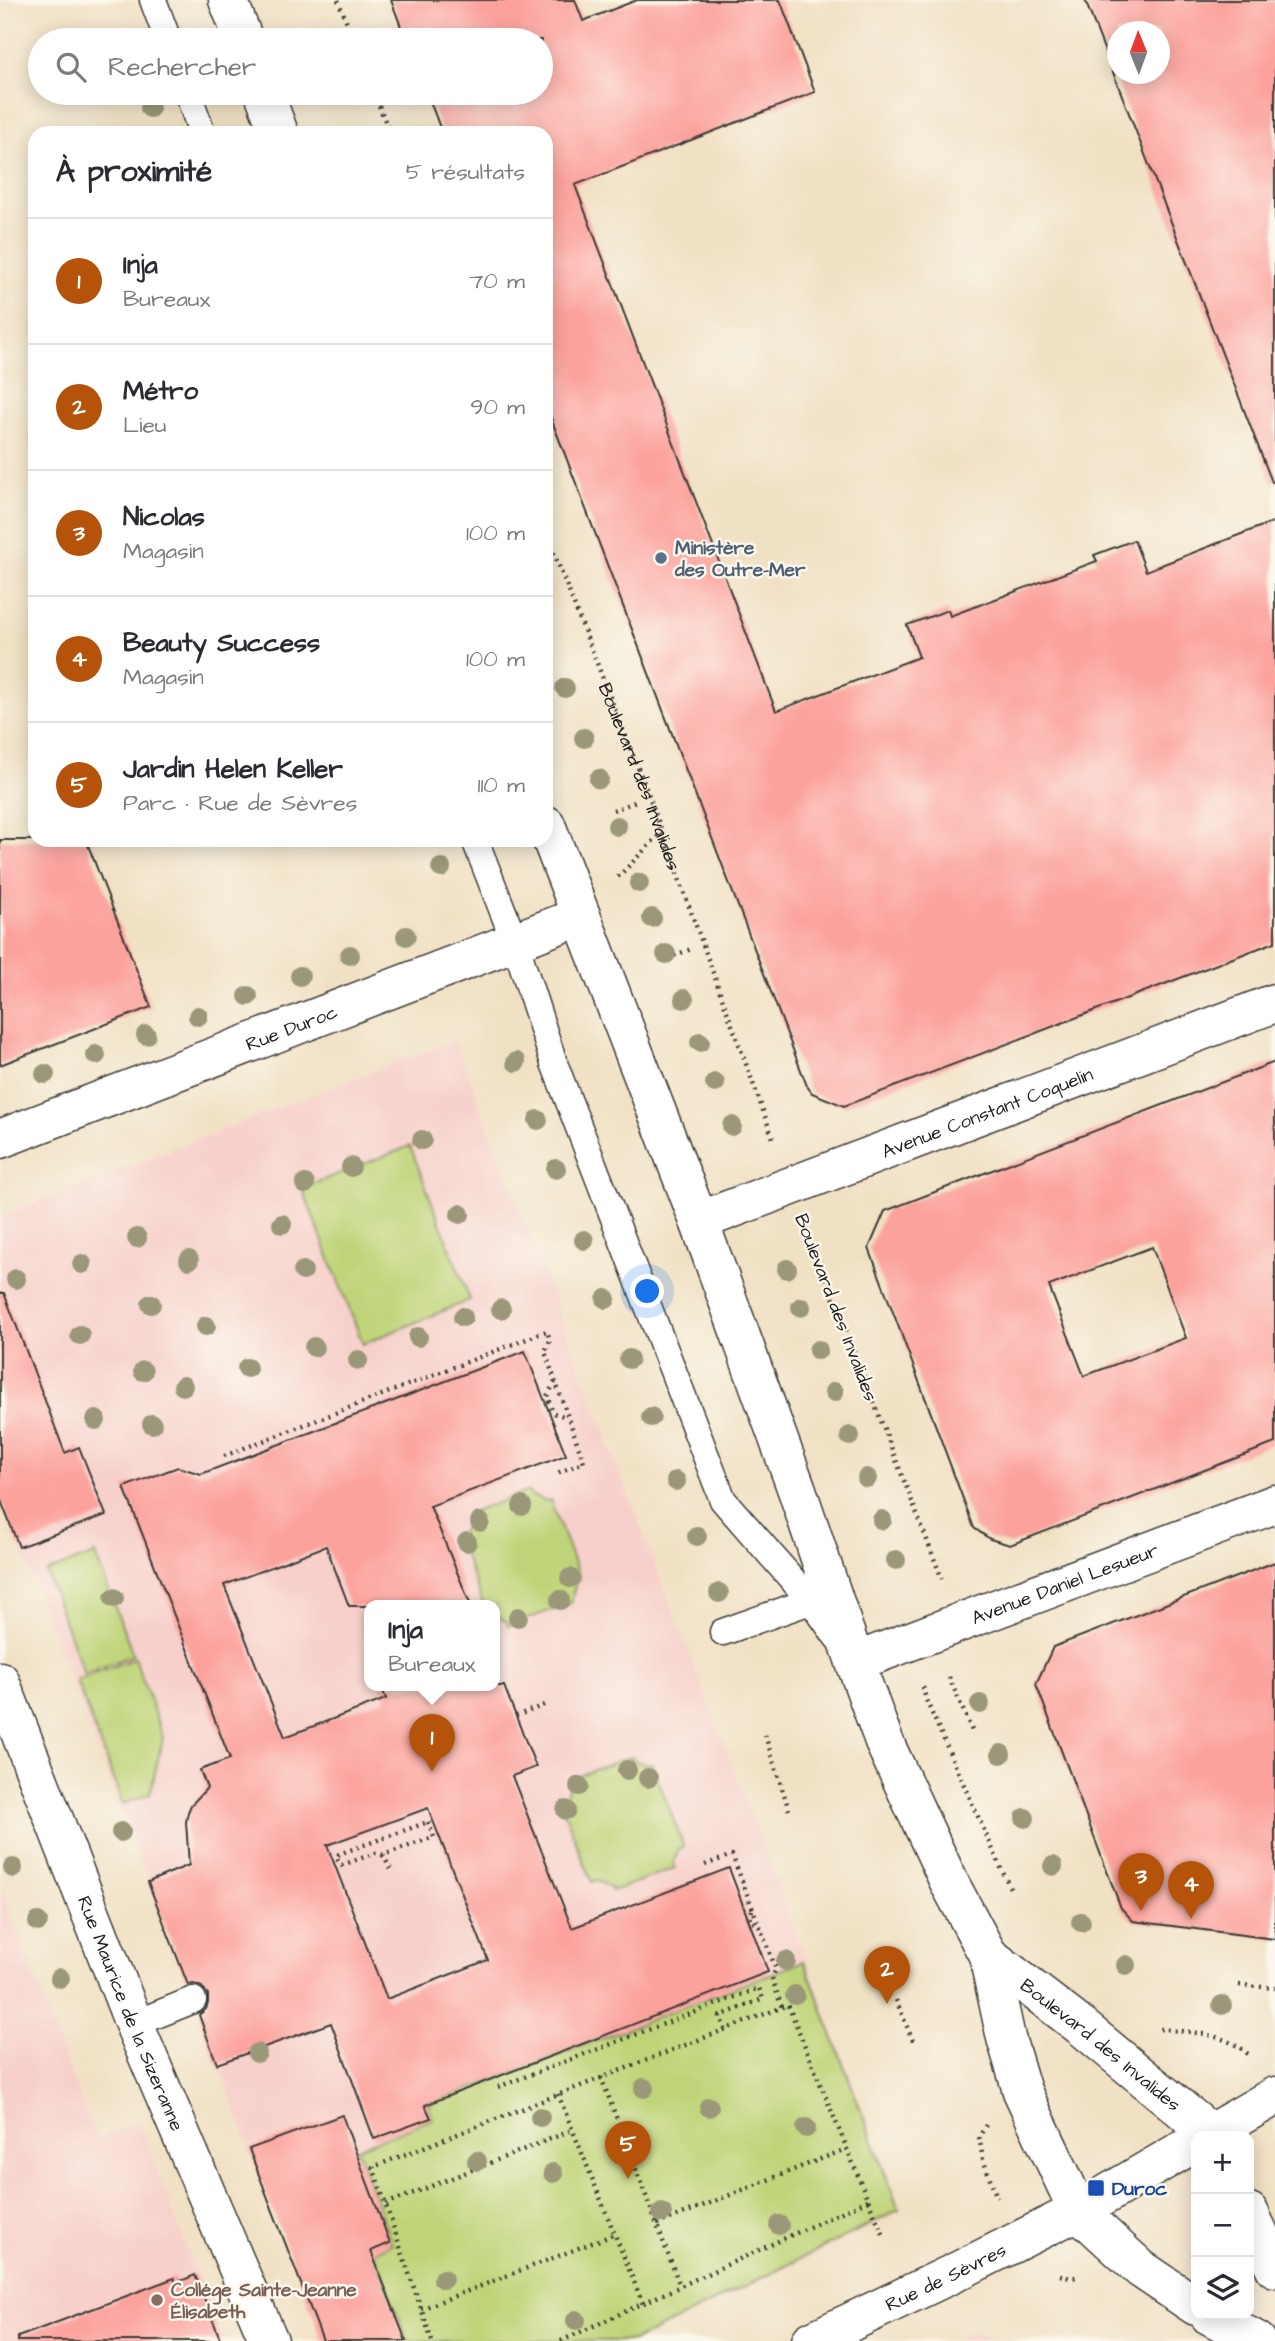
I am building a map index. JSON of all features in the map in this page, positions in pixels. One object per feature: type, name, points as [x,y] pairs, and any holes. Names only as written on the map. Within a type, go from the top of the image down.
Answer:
[{"type":"main road","points":[[228,0],[239,28]]},
{"type":"main road","points":[[268,105],[276,126]]},
{"type":"main road","name":"Boulevard des Invalides","points":[[553,843],[699,1221],[797,1490],[822,1597],[855,1662],[900,1780],[988,1955],[1006,2038],[1022,2091],[1079,2211]]},
{"type":"main road","name":"Rue Duroc","points":[[0,1139],[581,916]]},
{"type":"main road","name":"Avenue Constant Coquelin","points":[[699,1221],[1275,1003]]},
{"type":"main road","name":"Avenue Daniel Lesueur","points":[[855,1662],[1275,1504]]},
{"type":"main road","name":"Rue Maurice de la Sizeranne","points":[[0,1681],[134,2024],[269,2341]]},
{"type":"main road","name":"Boulevard des Invalides","points":[[988,1955],[1200,2131]]},
{"type":"main road","points":[[1217,2131],[1275,2096]]},
{"type":"main road","name":"Rue de Sèvres","points":[[811,2341],[1079,2211],[1191,2146]]},
{"type":"main road","points":[[1079,2211],[1140,2269],[1191,2303]]},
{"type":"main road","points":[[1254,2223],[1275,2267]]},
{"type":"main road","points":[[1218,2320],[1257,2341]]},
{"type":"lane","points":[[153,0],[164,28]]},
{"type":"lane","points":[[192,105],[200,126]]},
{"type":"lane","name":"Boulevard des Invalides","points":[[478,847],[515,942],[554,1063],[723,1500],[822,1597]]},
{"type":"lane","points":[[723,1632],[822,1597]]},
{"type":"lane","points":[[134,2024],[193,2000]]},
{"type":"path","points":[[338,0],[349,28]]},
{"type":"path","points":[[379,105],[387,126]]},
{"type":"path","name":"Boulevard des Invalides","points":[[553,551],[662,832],[791,1188],[942,1580],[921,1677],[926,1700],[1014,1898]]},
{"type":"path","points":[[613,810],[635,802]]},
{"type":"path","points":[[581,916],[662,832]]},
{"type":"path","points":[[668,958],[691,949]]},
{"type":"path","points":[[224,1456],[547,1331],[550,1340],[545,1352],[584,1462],[557,1473]]},
{"type":"path","points":[[555,1382],[547,1396],[549,1406],[553,1413],[568,1417]]},
{"type":"path","points":[[946,1670],[973,1733]]},
{"type":"path","points":[[516,1716],[544,1705]]},
{"type":"path","points":[[765,1735],[789,1810]]},
{"type":"path","points":[[383,1855],[434,1837],[428,1822],[339,1854],[336,1858],[342,1865],[376,1853],[383,1855],[391,1870]]},
{"type":"path","points":[[705,1865],[733,1855],[776,1969],[772,1979],[782,2008]]},
{"type":"path","points":[[753,1909],[749,1921],[760,1927]]},
{"type":"path","points":[[1239,1984],[1275,1988]]},
{"type":"path","points":[[498,2087],[759,1988],[763,1999],[720,2016],[725,2029]]},
{"type":"path","points":[[896,2000],[913,2041]]},
{"type":"path","points":[[432,2341],[373,2167],[788,2005],[884,2236]]},
{"type":"path","points":[[1156,2029],[1196,2032],[1228,2041],[1247,2052],[1256,2062]]},
{"type":"path","points":[[601,2077],[680,2286]]},
{"type":"path","points":[[558,2094],[643,2304]]},
{"type":"path","points":[[386,2204],[573,2130]]},
{"type":"path","points":[[657,2224],[846,2149]]},
{"type":"path","points":[[561,2341],[868,2200]]},
{"type":"path","points":[[421,2309],[615,2234]]},
{"type":"shaded area","points":[[455,1040],[902,2211],[638,2341],[324,2341],[0,1495],[0,1216]]},
{"type":"shaded area","points":[[0,1887],[96,2139],[139,2122],[219,2335],[228,2333],[231,2341],[0,2341]]},
{"type":"shaded area","points":[[975,2330],[990,2341],[952,2341]]},
{"type":"green space","points":[[410,1146],[470,1300],[363,1344],[302,1188]]},
{"type":"green space","points":[[528,1491],[530,1495],[545,1501],[550,1500],[580,1579],[576,1581],[571,1603],[508,1626],[507,1622],[500,1618],[500,1600],[482,1600],[457,1536],[461,1534],[467,1520],[465,1515]]},
{"type":"green space","points":[[95,1554],[133,1655],[84,1674],[46,1572]]},
{"type":"green space","points":[[135,1658],[163,1738],[150,1794],[123,1804],[76,1680]]},
{"type":"green space","points":[[632,1756],[641,1763],[652,1764],[684,1847],[679,1849],[673,1863],[675,1868],[612,1891],[610,1887],[596,1880],[592,1882],[560,1801],[565,1798],[569,1779]]},
{"type":"green space","points":[[804,1961],[899,2210],[634,2341],[408,2341],[374,2252],[392,2244],[357,2148],[433,2119],[428,2105]]},
{"type":"building","points":[[391,0],[575,0],[583,21],[637,0],[780,0],[815,92],[575,185],[776,711],[919,657],[907,625],[948,610],[950,616],[1097,561],[1094,555],[1134,540],[1146,571],[1275,521],[1275,942],[844,1106],[812,1093],[807,1086],[553,423],[553,126],[439,126],[432,105],[553,105],[553,28],[402,28]]},
{"type":"building","points":[[1085,0],[1275,0],[1275,482],[1272,482],[1118,84],[1170,84],[1170,21],[1107,21],[1107,57]]},
{"type":"building","points":[[0,840],[28,840],[28,847],[89,847],[151,1007],[0,1065]]},
{"type":"building","points":[[1275,1062],[1275,1443],[1010,1545],[990,1539],[974,1528],[869,1248],[885,1211]],"holes":[[[1152,1247],[1186,1338],[1084,1376],[1049,1286]]]},
{"type":"building","points":[[0,1293],[4,1293],[65,1453],[79,1447],[106,1515],[19,1547],[0,1498]]},
{"type":"building","points":[[525,1351],[566,1455],[430,1506],[469,1600],[364,1600],[364,1606],[349,1606],[326,1546],[224,1585],[285,1737],[386,1699],[383,1691],[500,1691],[500,1686],[504,1686],[536,1767],[512,1776],[572,1928],[729,1868],[768,1972],[425,2105],[431,2118],[374,2139],[331,2023],[217,2064],[199,2015],[206,2009],[208,1995],[202,1987],[188,1985],[148,1882],[189,1865],[186,1822],[188,1812],[207,1788],[200,1770],[230,1759],[124,1487],[178,1467],[201,1474]],"holes":[[[428,1808],[488,1960],[387,1999],[327,1845]]]},
{"type":"building","points":[[1275,1562],[1275,1939],[1133,1921],[1121,1908],[1036,1684],[1053,1647]]},
{"type":"building","points":[[342,2115],[390,2243],[371,2251],[406,2341],[323,2341],[249,2149]]},
{"type":"building","name":"Collége Sainte-Jeanne Élisabeth","points":[[195,2275],[221,2341],[18,2341],[18,2337],[174,2278],[176,2283]]},
{"type":"place","name":"Ministère des Outre-Mer","points":[[661,558]]},
{"type":"place","name":"Inja","points":[[432,1772]]},
{"type":"place","name":"Nicolas","points":[[1141,1911]]},
{"type":"place","name":"Beauty Success","points":[[1191,1919]]},
{"type":"place","name":"Métro","points":[[887,2004]]},
{"type":"place","name":"Jardin Helen Keller","points":[[628,2179]]},
{"type":"place","name":"Duroc","points":[[1096,2188]]},
{"type":"place","name":"Collége Sainte-Jeanne Élisabeth","points":[[157,2300]]}]
